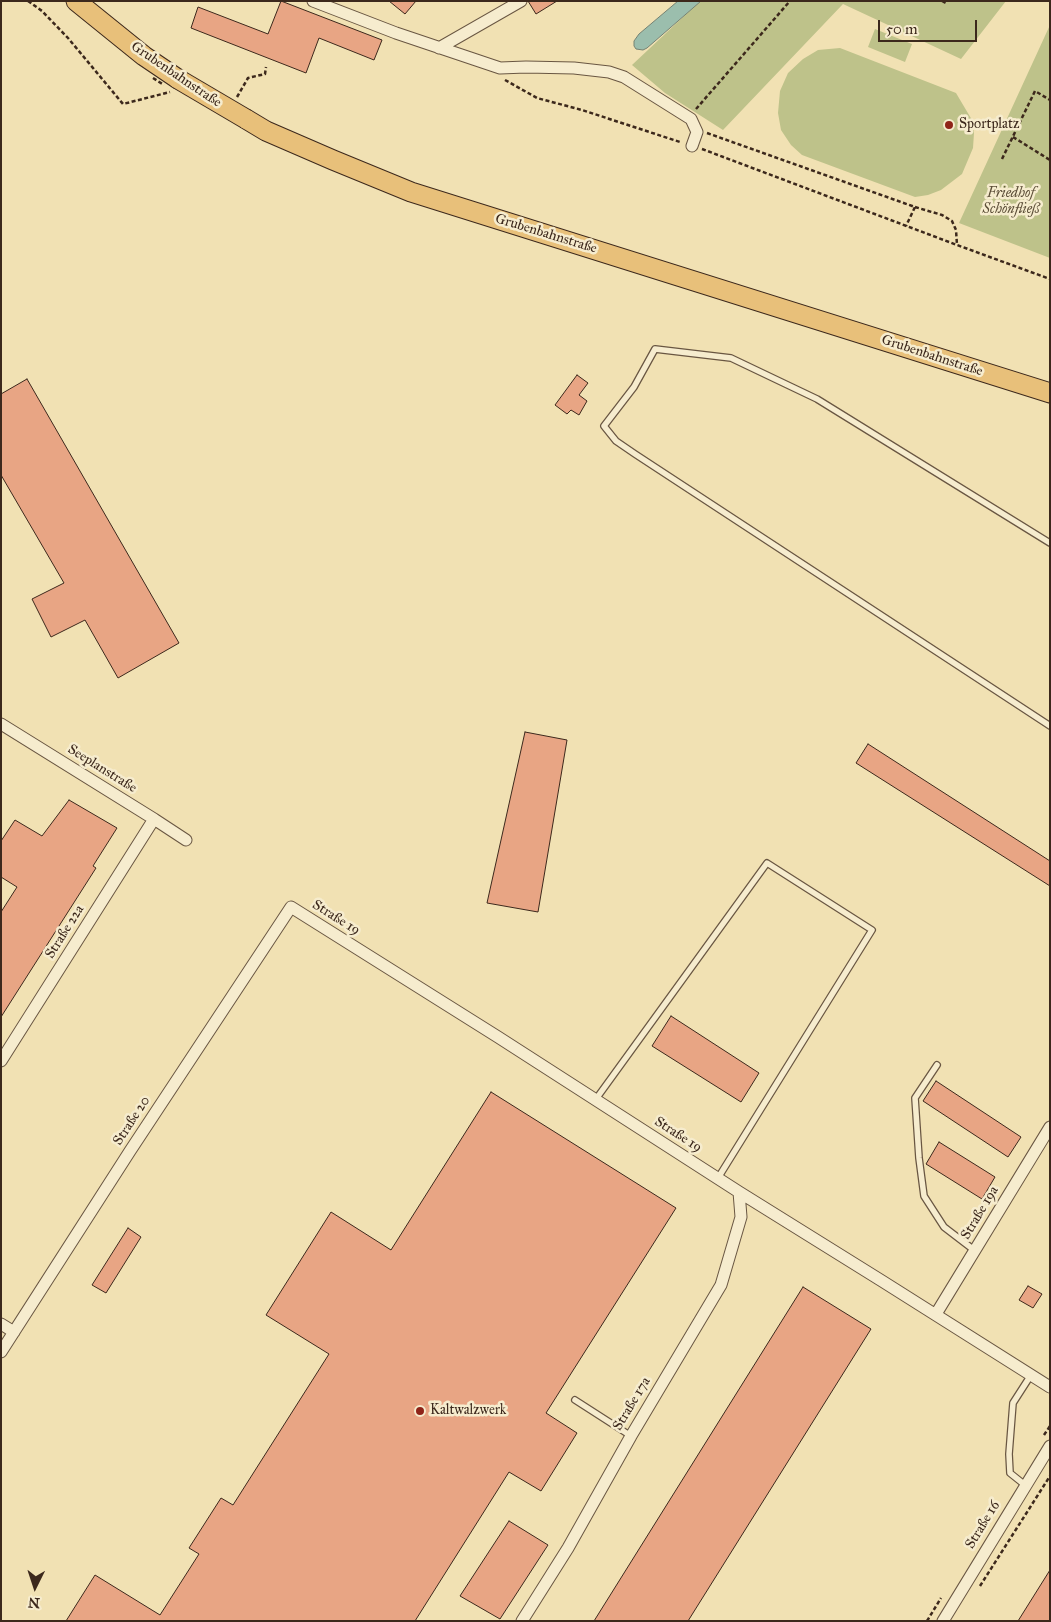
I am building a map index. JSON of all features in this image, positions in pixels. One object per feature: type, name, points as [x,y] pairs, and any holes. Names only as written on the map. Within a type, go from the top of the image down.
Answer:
[{"type":"main road","name":"Grubenbahnstraße","points":[[76,1],[137,50],[178,79],[246,120],[266,131],[411,192],[1050,393]]},
{"type":"street","points":[[313,1],[396,33],[500,68],[574,68],[609,72],[624,77],[690,118],[697,132],[692,146]]},
{"type":"street","points":[[439,48],[521,1]]},
{"type":"street","name":"Seeplanstraße","points":[[1,724],[186,840]]},
{"type":"street","name":"Straße 22a","points":[[1,1061],[154,819]]},
{"type":"street","name":"Straße 19","points":[[291,907],[1050,1387]]},
{"type":"street","name":"Straße 20","points":[[1,1352],[130,1151],[291,907]]},
{"type":"street","name":"Straße 19a","points":[[936,1314],[1050,1127]]},
{"type":"street","name":"Straße 17a","points":[[522,1621],[568,1548],[630,1436],[721,1285],[741,1217],[739,1192]]},
{"type":"street","points":[[1,1324],[14,1332]]},
{"type":"street","name":"Straße 16","points":[[943,1621],[1050,1446]]},
{"type":"lane","points":[[1050,544],[817,399],[731,358],[655,349],[634,387],[604,426],[616,441],[635,454],[1050,726]]},
{"type":"lane","points":[[596,1099],[767,862],[872,930],[718,1178]]},
{"type":"lane","points":[[937,1065],[915,1098],[919,1158],[924,1196],[944,1227],[974,1250]]},
{"type":"lane","points":[[1025,1485],[1010,1473],[1009,1454],[1013,1403],[1031,1375]]},
{"type":"lane","points":[[575,1400],[630,1436]]},
{"type":"path","points":[[690,118],[790,1]]},
{"type":"path","points":[[503,79],[537,98],[582,110],[692,146],[1050,279]]},
{"type":"path","points":[[1002,160],[1035,91],[1050,100]]},
{"type":"path","points":[[697,132],[710,133],[914,207],[942,215],[952,220],[956,230],[957,246]]},
{"type":"path","points":[[1013,137],[1050,160]]},
{"type":"path","points":[[906,226],[914,207]]},
{"type":"path","points":[[979,1588],[1050,1476]]},
{"type":"green space","points":[[700,1],[1006,1],[961,59],[843,4],[723,130],[665,93],[632,65]]},
{"type":"green space","name":"Friedhof Schönfließ","points":[[1050,25],[1050,258],[959,223]]},
{"type":"green space","points":[[875,29],[912,44],[905,62],[868,47]]},
{"type":"green space","name":"Sportplatz","points":[[840,48],[956,93],[972,120],[974,133],[973,148],[962,174],[941,190],[915,197],[802,155],[791,145],[781,130],[778,113],[780,91],[788,73],[803,59],[818,50]]},
{"type":"shaded area","points":[[678,1],[701,1],[647,48],[643,50],[636,49],[634,41],[639,34]]},
{"type":"building","points":[[281,1],[382,40],[374,60],[319,38],[306,73],[191,28],[198,7],[268,34]]},
{"type":"building","points":[[389,1],[416,1],[405,14]]},
{"type":"building","points":[[528,1],[557,1],[536,14]]},
{"type":"building","points":[[577,375],[588,383],[579,395],[587,401],[579,415],[571,410],[567,414],[555,405]]},
{"type":"building","points":[[27,379],[179,643],[118,678],[85,620],[51,637],[32,599],[64,583],[1,475],[1,394]]},
{"type":"building","points":[[525,732],[567,740],[538,912],[487,903]]},
{"type":"building","points":[[868,744],[1050,861],[1050,886],[856,763]]},
{"type":"building","points":[[69,800],[117,828],[93,866],[96,868],[1,1017],[1,912],[17,887],[1,877],[1,841],[15,820],[42,836]]},
{"type":"building","points":[[671,1016],[759,1073],[741,1102],[652,1046]]},
{"type":"building","points":[[936,1081],[1021,1137],[1008,1157],[923,1101]]},
{"type":"building","name":"Kaltwalzwerk","points":[[491,1092],[676,1208],[546,1413],[577,1433],[541,1491],[509,1472],[415,1621],[66,1621],[95,1575],[160,1615],[199,1554],[189,1548],[221,1498],[233,1505],[329,1354],[266,1315],[331,1212],[391,1250]]},
{"type":"building","points":[[939,1142],[995,1177],[982,1199],[926,1164]]},
{"type":"building","points":[[128,1228],[141,1237],[106,1293],[92,1285]]},
{"type":"building","points":[[1028,1286],[1042,1294],[1033,1308],[1019,1300]]},
{"type":"building","points":[[803,1287],[871,1329],[688,1621],[594,1621]]},
{"type":"building","points":[[509,1521],[548,1545],[500,1619],[460,1596]]},
{"type":"building","points":[[1050,1570],[1050,1621],[1018,1621]]},
{"type":"place","name":"Sportplatz","points":[[949,125]]},
{"type":"place","name":"Kaltwalzwerk","points":[[420,1411]]}]
